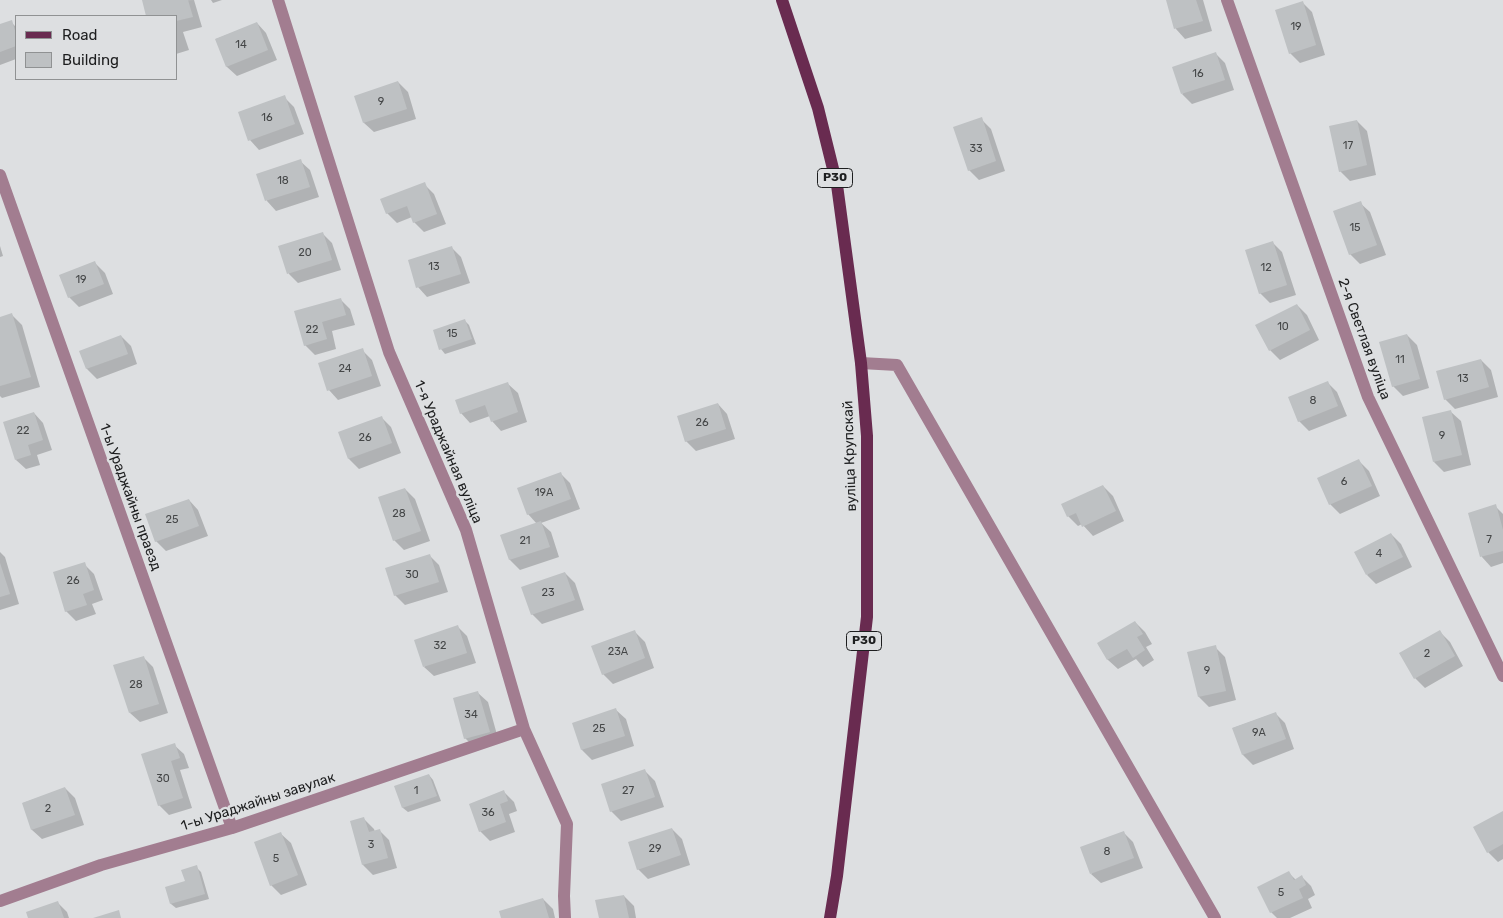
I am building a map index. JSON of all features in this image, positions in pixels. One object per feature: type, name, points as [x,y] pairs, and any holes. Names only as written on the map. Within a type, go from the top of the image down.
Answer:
[{"type":"main road","name":"вуліца Крупскай","points":[[782,0],[818,108],[837,185],[861,363],[867,436],[867,617],[837,876],[830,918]]},
{"type":"street","name":"1-я Ураджайная вуліца","points":[[278,0],[389,352],[466,530],[524,729],[567,824],[565,918]]},
{"type":"street","name":"2-я Светлая вуліца","points":[[1227,0],[1368,397],[1503,676]]},
{"type":"street","name":"1-ы Ураджайны праезд","points":[[0,175],[232,828]]},
{"type":"street","points":[[861,363],[896,365],[1215,918]]},
{"type":"street","name":"1-ы Ураджайны завулак","points":[[0,901],[101,865],[232,828],[524,729]]},
{"type":"building","points":[[142,0],[188,0],[193,17],[178,21],[178,15],[146,15]]},
{"type":"building","points":[[1166,0],[1196,0],[1203,21],[1174,29]]},
{"type":"building","points":[[1303,1],[1316,45],[1289,54],[1275,10]]},
{"type":"building","points":[[12,20],[15,30],[15,46],[0,52],[0,24]]},
{"type":"building","points":[[257,22],[268,50],[226,67],[215,39]]},
{"type":"building","points":[[1216,52],[1225,80],[1181,94],[1172,67]]},
{"type":"building","points":[[398,81],[407,109],[363,123],[354,96]]},
{"type":"building","points":[[285,95],[295,124],[248,141],[238,112]]},
{"type":"building","points":[[982,117],[996,161],[968,171],[953,127]]},
{"type":"building","points":[[1357,120],[1367,165],[1339,172],[1329,126]]},
{"type":"building","points":[[301,159],[310,187],[265,201],[256,174]]},
{"type":"building","points":[[425,182],[437,214],[413,223],[407,206],[386,214],[380,199]]},
{"type":"building","points":[[1361,201],[1377,245],[1349,255],[1333,211]]},
{"type":"building","points":[[323,232],[332,260],[287,274],[278,246]]},
{"type":"building","points":[[1273,241],[1287,285],[1259,294],[1245,250]]},
{"type":"building","points":[[452,246],[461,274],[416,288],[408,260]]},
{"type":"building","points":[[95,261],[104,284],[68,298],[59,275]]},
{"type":"building","points":[[341,298],[346,315],[322,322],[327,339],[304,346],[294,311]]},
{"type":"building","points":[[1297,304],[1310,330],[1269,351],[1255,325]]},
{"type":"building","points":[[12,313],[31,377],[0,386],[0,317]]},
{"type":"building","points":[[465,319],[472,339],[439,350],[433,330]]},
{"type":"building","points":[[1407,334],[1420,379],[1392,387],[1379,342]]},
{"type":"building","points":[[121,335],[128,354],[86,369],[79,351]]},
{"type":"building","points":[[363,348],[372,376],[327,391],[318,363]]},
{"type":"building","points":[[1481,359],[1489,387],[1444,400],[1436,371]]},
{"type":"building","points":[[1328,381],[1338,406],[1298,422],[1288,397]]},
{"type":"building","points":[[508,382],[518,412],[491,422],[485,405],[460,414],[455,400]]},
{"type":"building","points":[[718,403],[726,429],[685,442],[677,416]]},
{"type":"building","points":[[1451,410],[1462,455],[1433,462],[1422,417]]},
{"type":"building","points":[[34,412],[43,440],[28,445],[31,455],[15,460],[3,422]]},
{"type":"building","points":[[382,416],[392,443],[348,459],[338,432]]},
{"type":"building","points":[[1359,459],[1372,486],[1329,505],[1317,478]]},
{"type":"building","points":[[561,472],[571,499],[527,515],[517,488]]},
{"type":"building","points":[[1103,485],[1116,511],[1082,527],[1076,513],[1067,517],[1061,504]]},
{"type":"building","points":[[405,488],[421,531],[393,541],[378,497]]},
{"type":"building","points":[[189,499],[199,526],[155,542],[145,514]]},
{"type":"building","points":[[1496,504],[1503,530],[1503,551],[1480,557],[1468,513]]},
{"type":"building","points":[[541,521],[550,547],[509,560],[500,535]]},
{"type":"building","points":[[1391,533],[1403,557],[1366,575],[1354,552]]},
{"type":"building","points":[[430,554],[439,582],[394,596],[385,568]]},
{"type":"building","points":[[85,562],[94,590],[83,594],[87,605],[65,612],[53,572]]},
{"type":"building","points":[[0,563],[10,594],[0,597]]},
{"type":"building","points":[[565,572],[575,600],[531,615],[521,587]]},
{"type":"building","points":[[1135,621],[1143,634],[1137,637],[1145,650],[1133,658],[1127,649],[1107,660],[1097,643]]},
{"type":"building","points":[[458,625],[467,653],[423,667],[414,640]]},
{"type":"building","points":[[635,630],[645,658],[602,675],[591,646]]},
{"type":"building","points":[[1440,630],[1455,656],[1414,679],[1399,653]]},
{"type":"building","points":[[1216,645],[1226,691],[1198,697],[1187,652]]},
{"type":"building","points":[[144,656],[159,704],[129,713],[113,665]]},
{"type":"building","points":[[478,691],[490,732],[464,739],[453,698]]},
{"type":"building","points":[[616,708],[625,736],[581,750],[572,723]]},
{"type":"building","points":[[1276,712],[1286,739],[1242,755],[1232,728]]},
{"type":"building","points":[[175,743],[180,758],[171,761],[183,798],[158,806],[141,754]]},
{"type":"building","points":[[645,769],[655,797],[610,812],[601,784]]},
{"type":"building","points":[[429,774],[437,796],[402,808],[394,786]]},
{"type":"building","points":[[65,787],[75,815],[31,830],[22,803]]},
{"type":"building","points":[[504,790],[508,801],[500,804],[506,822],[479,832],[469,804]]},
{"type":"building","points":[[1503,811],[1503,844],[1487,853],[1473,827]]},
{"type":"building","points":[[364,817],[369,832],[380,829],[388,858],[362,865],[350,821]]},
{"type":"building","points":[[672,828],[681,855],[637,870],[628,842]]},
{"type":"building","points":[[1124,831],[1134,858],[1090,874],[1080,847]]},
{"type":"building","points":[[281,832],[298,875],[270,886],[254,842]]},
{"type":"building","points":[[197,865],[205,894],[170,904],[165,887],[185,881],[181,870]]},
{"type":"building","points":[[1289,871],[1294,880],[1302,875],[1306,885],[1299,889],[1303,898],[1270,913],[1257,887]]},
{"type":"building","points":[[624,895],[629,918],[599,918],[595,900]]},
{"type":"building","points":[[543,898],[549,918],[501,918],[499,911]]},
{"type":"building","points":[[58,901],[64,918],[28,918],[26,912]]},
{"type":"building","points":[[119,910],[121,918],[93,918]]}]
